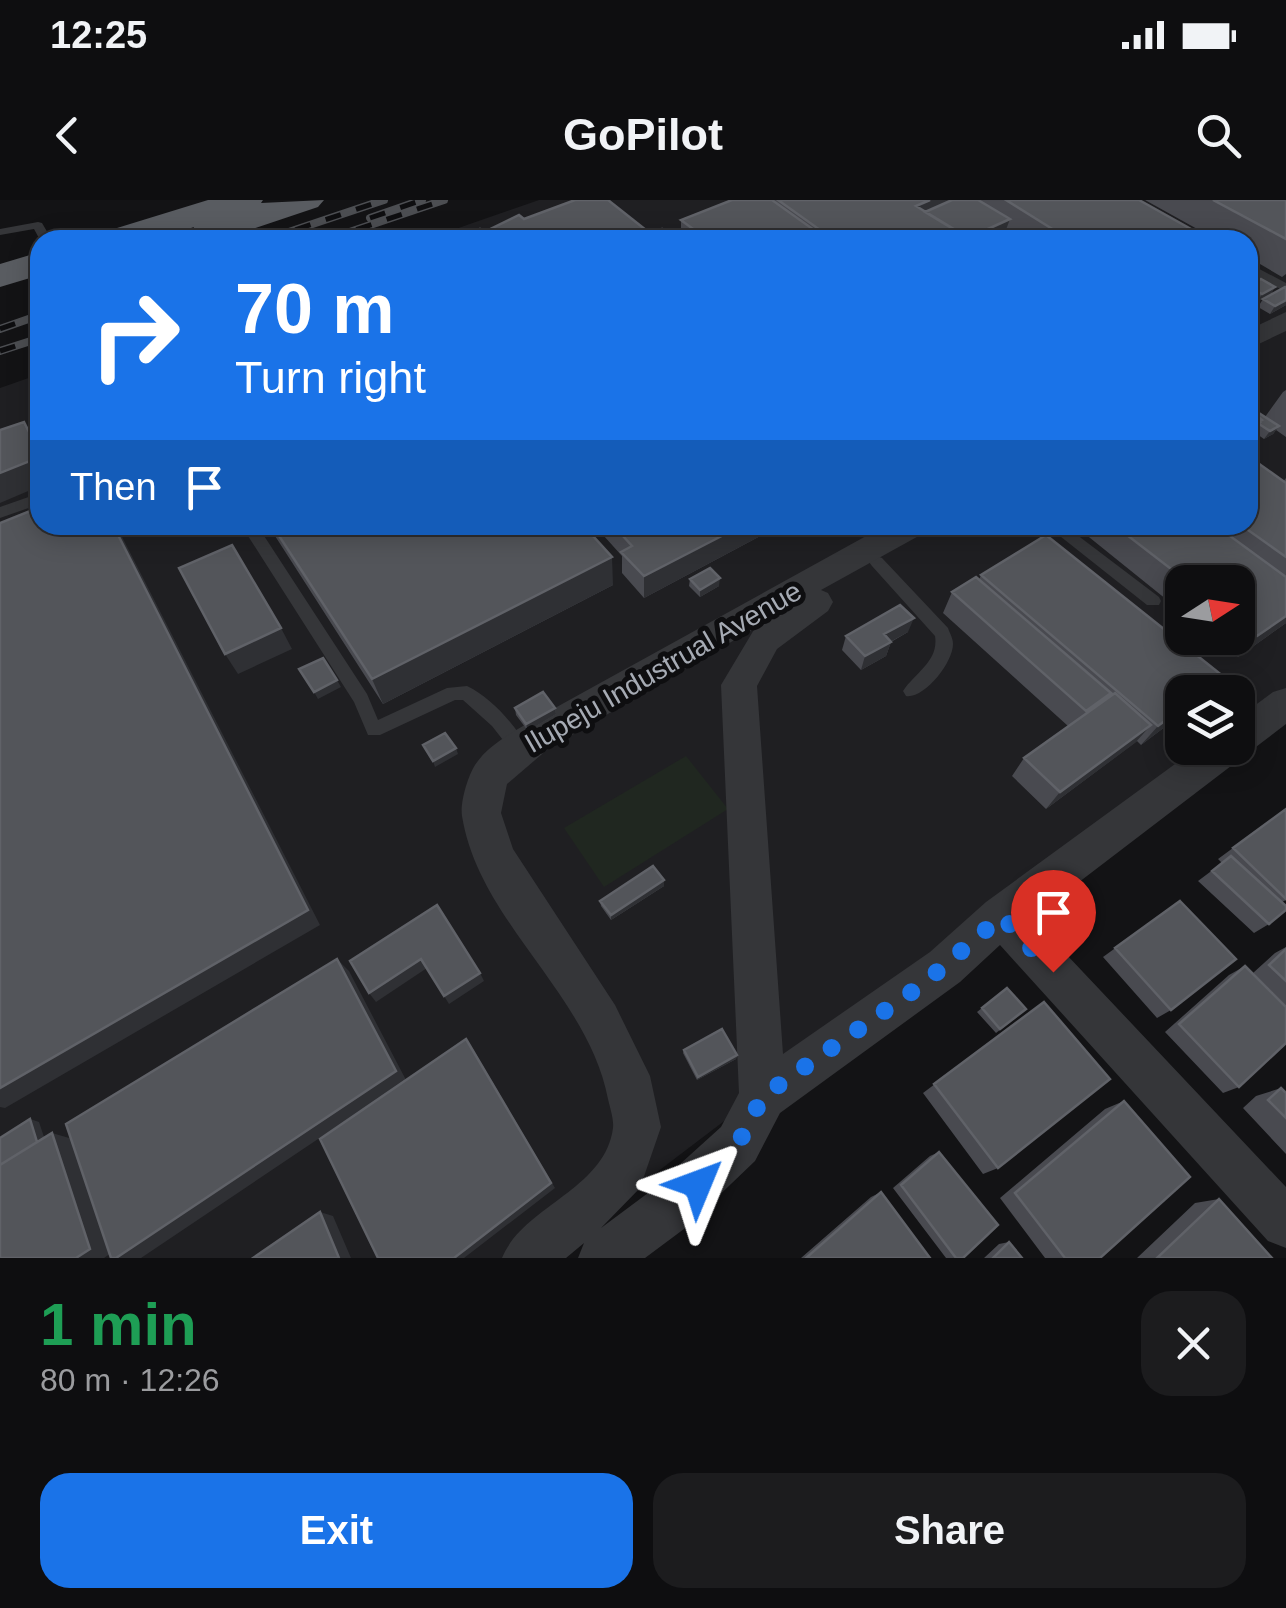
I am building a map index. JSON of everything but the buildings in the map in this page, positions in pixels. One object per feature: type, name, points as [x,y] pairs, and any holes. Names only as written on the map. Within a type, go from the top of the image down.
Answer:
[{"type":"highway","points":[[152,230],[245,200]]},
{"type":"highway","points":[[193,218],[306,200]]},
{"type":"highway","points":[[0,276],[30,266]]},
{"type":"highway","points":[[0,299],[30,290]]},
{"type":"street","points":[[1258,335],[1286,320]]},
{"type":"street","points":[[1258,350],[1286,335]]},
{"type":"street","name":"Ilupeju Industrual Avenue","points":[[527,1258],[624,1170],[634,1140],[637,1112],[620,1056],[499,863],[478,814],[487,778],[520,749],[669,658],[895,535]]},
{"type":"street","name":"Ilupeju Industrual Avenue","points":[[763,1096],[739,685],[765,639],[877,562],[925,535]]},
{"type":"street","points":[[603,1258],[666,1211],[738,1144],[763,1096],[891,1008],[946,967],[1002,916],[1259,731]]},
{"type":"street","points":[[1002,916],[1286,1222]]},
{"type":"lane","points":[[0,232],[30,223],[41,230]]},
{"type":"lane","points":[[1258,273],[1286,288]]},
{"type":"lane","points":[[0,514],[30,502]]},
{"type":"lane","points":[[255,535],[362,699],[374,730],[452,693],[466,693],[498,721],[520,749]]},
{"type":"lane","points":[[1067,535],[1152,601]]},
{"type":"lane","points":[[877,562],[942,633],[947,644],[946,654],[912,691]]},
{"type":"shaded area","points":[[539,200],[1286,200],[1286,693],[1255,717],[1255,675],[1165,675],[1165,765],[1193,765],[544,1258],[0,1258],[0,388],[30,378],[30,535],[1258,535],[1258,230],[453,230]]},
{"type":"shaded area","points":[[686,756],[728,809],[604,887],[564,828]]},
{"type":"railway","points":[[295,230],[384,200]]},
{"type":"railway","points":[[370,218],[422,200]]},
{"type":"railway","points":[[356,230],[444,200]]},
{"type":"railway","points":[[0,329],[30,318]]},
{"type":"railway","points":[[0,351],[30,341]]},
{"type":"route","points":[[698,1184],[738,1144],[763,1096],[946,967],[1002,916],[1053,972]]}]
